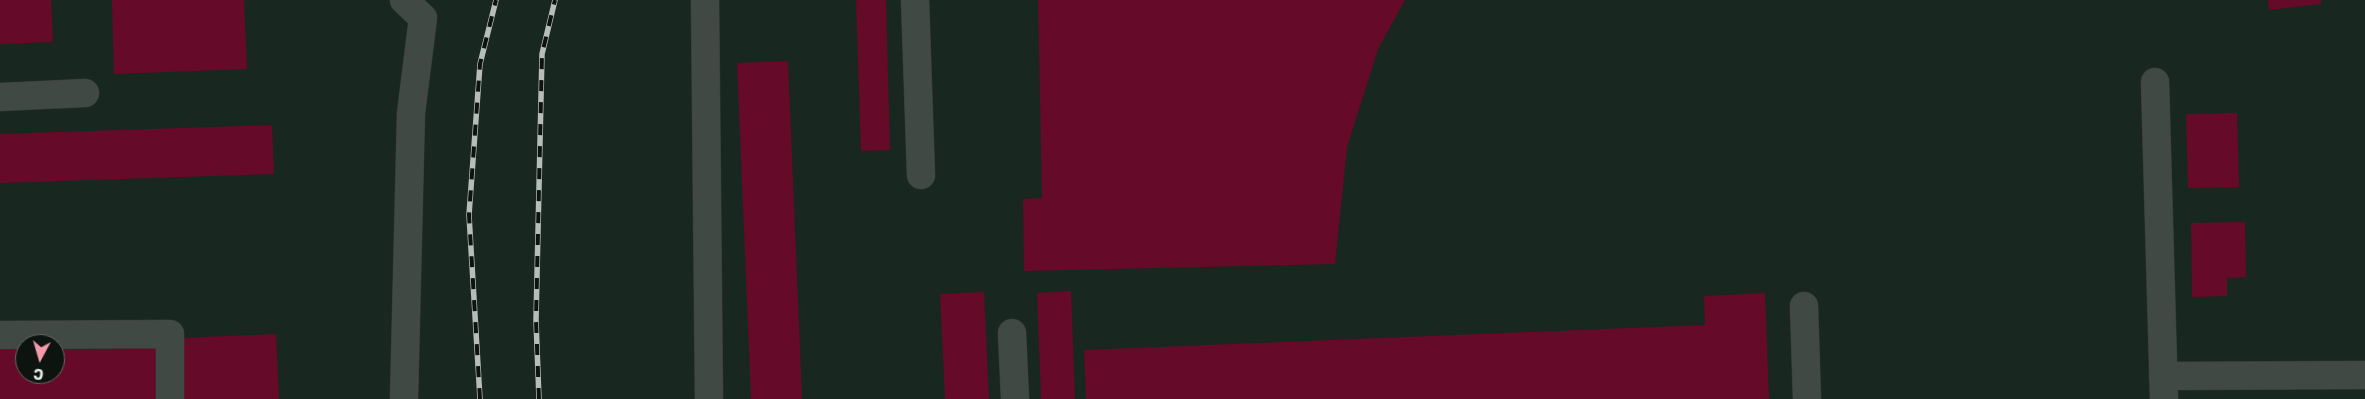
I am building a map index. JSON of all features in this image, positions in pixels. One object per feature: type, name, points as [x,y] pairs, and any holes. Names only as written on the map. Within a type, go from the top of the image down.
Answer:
[{"type":"lane","points":[[404,0],[423,18],[411,113],[404,399]]},
{"type":"lane","points":[[705,0],[708,399]]},
{"type":"lane","points":[[915,0],[921,175]]},
{"type":"lane","points":[[2155,82],[2163,388],[2365,375]]},
{"type":"lane","points":[[0,97],[85,92]]},
{"type":"lane","points":[[1804,306],[1807,399]]},
{"type":"lane","points":[[1012,333],[1015,399]]},
{"type":"lane","points":[[0,335],[170,334],[170,399]]},
{"type":"shaded area","points":[[0,0],[2365,0],[2365,399],[0,399]]},
{"type":"building","points":[[0,0],[51,0],[53,42],[0,44]]},
{"type":"building","points":[[112,0],[244,0],[247,69],[114,74]]},
{"type":"building","points":[[856,0],[886,0],[890,150],[861,151]]},
{"type":"building","points":[[1038,0],[1405,0],[1378,49],[1347,147],[1335,264],[1024,271],[1023,199],[1042,198]]},
{"type":"building","points":[[2268,0],[2321,0],[2321,4],[2269,10]]},
{"type":"building","points":[[788,61],[802,399],[751,399],[737,63]]},
{"type":"building","points":[[2237,113],[2239,187],[2188,188],[2186,114]]},
{"type":"building","points":[[272,125],[274,174],[0,183],[0,134]]},
{"type":"building","points":[[2245,222],[2246,277],[2227,278],[2227,296],[2192,297],[2191,223]]},
{"type":"building","points":[[1071,291],[1075,399],[1041,399],[1037,293]]},
{"type":"building","points":[[984,292],[989,399],[945,399],[940,294]]},
{"type":"building","points":[[1765,293],[1769,399],[1086,399],[1084,350],[1705,325],[1704,296]]},
{"type":"building","points":[[276,334],[279,399],[0,399],[0,345],[15,344],[15,384],[65,384],[65,343]]},
{"type":"railway","points":[[480,399],[469,215],[480,64],[496,0]]},
{"type":"railway","points":[[539,399],[536,320],[542,54],[555,0]]}]
